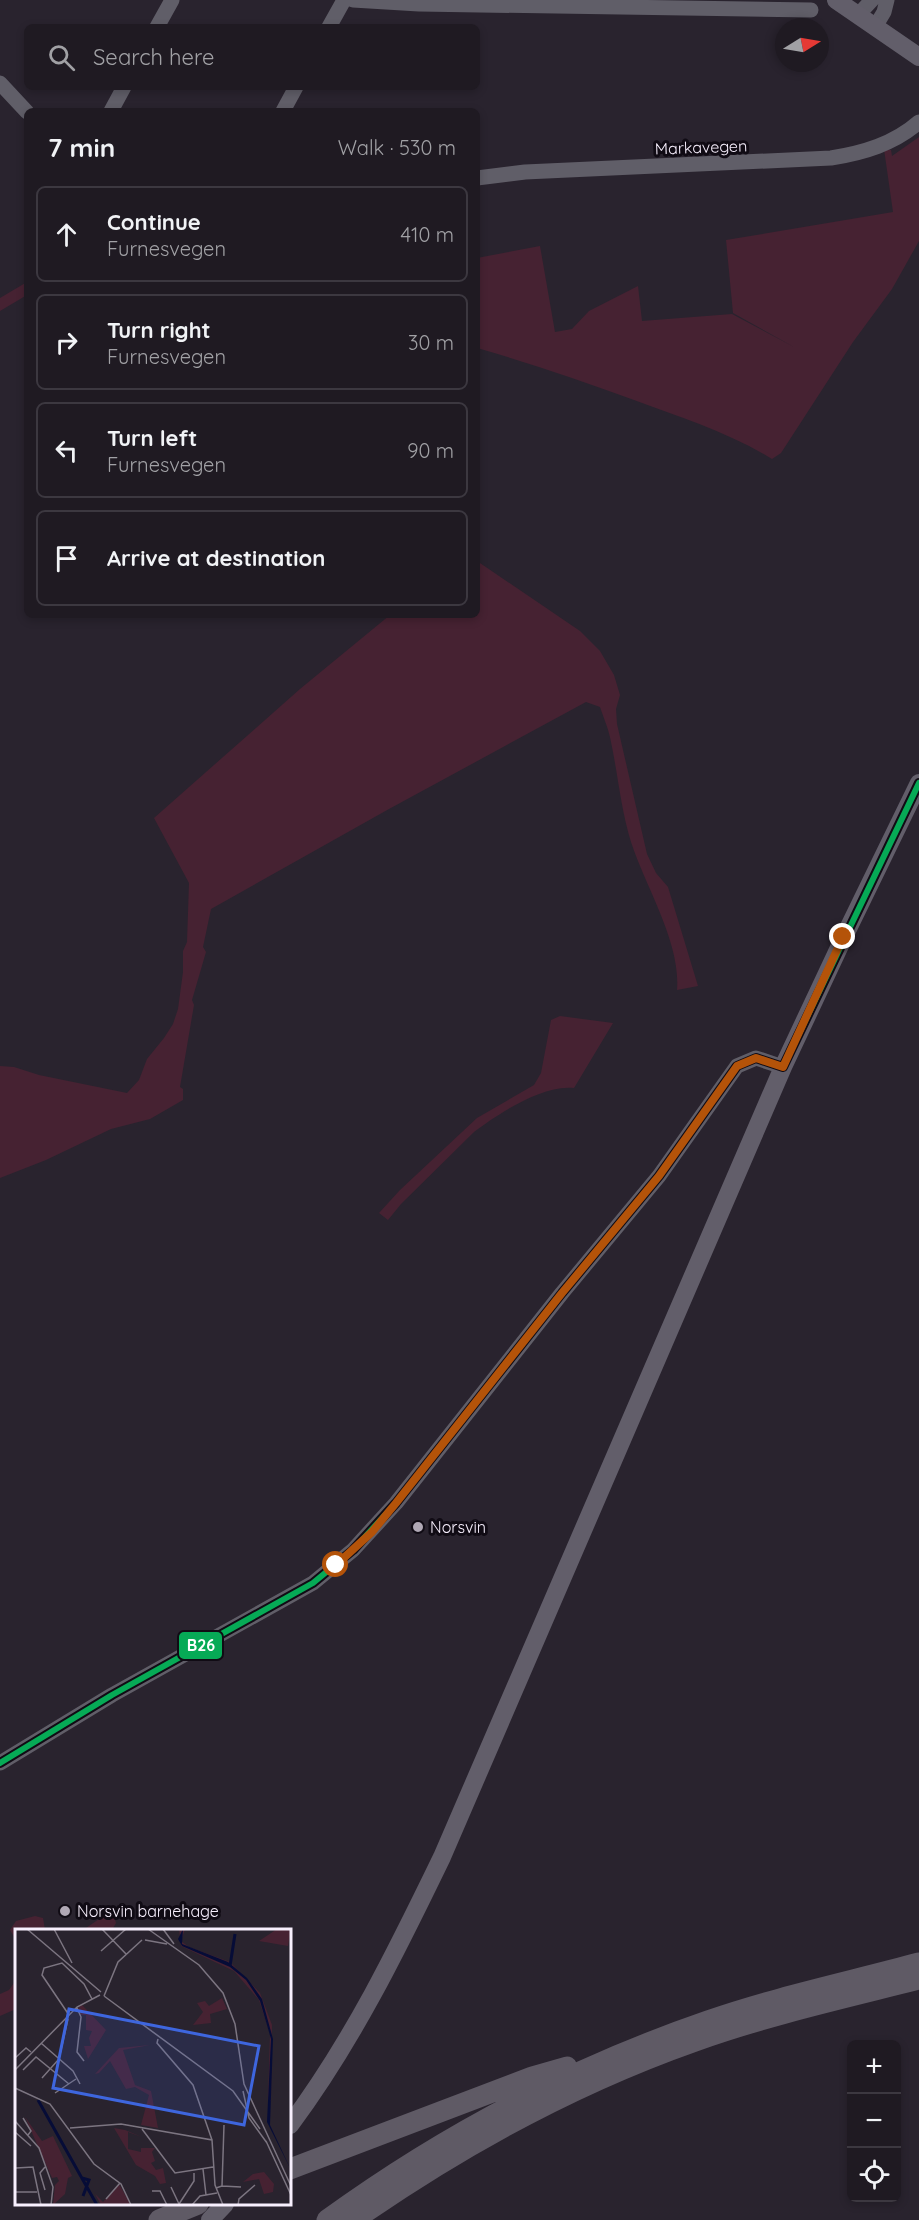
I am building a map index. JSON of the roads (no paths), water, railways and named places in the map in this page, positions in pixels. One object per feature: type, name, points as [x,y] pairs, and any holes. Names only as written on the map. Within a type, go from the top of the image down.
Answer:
[{"type":"highway","points":[[291,2169],[532,2077],[628,2051],[743,2010],[919,1963]]},
{"type":"highway","points":[[354,2220],[405,2185],[485,2136],[600,2079],[696,2041],[744,2025],[919,1979]]},
{"type":"highway","points":[[327,2220],[384,2180],[480,2121],[519,2100],[628,2051]]},
{"type":"highway","points":[[159,2220],[196,2205]]},
{"type":"main road","points":[[836,0],[919,57]]},
{"type":"main road","points":[[291,2124],[315,2091],[357,2024],[396,1953],[437,1868],[783,1067],[843,937],[919,783]]},
{"type":"main road","points":[[211,2220],[224,2205]]},
{"type":"street","points":[[159,24],[172,0]]},
{"type":"street","points":[[331,24],[344,0]]},
{"type":"street","points":[[353,0],[408,3],[658,4],[812,10]]},
{"type":"street","points":[[858,15],[872,0]]},
{"type":"street","points":[[874,27],[884,12],[887,0]]},
{"type":"street","points":[[0,83],[24,109]]},
{"type":"street","points":[[113,108],[122,90]]},
{"type":"street","points":[[285,108],[294,90]]},
{"type":"street","name":"Markavegen","points":[[480,178],[525,172],[831,158],[873,149],[902,135],[919,122]]},
{"type":"street","points":[[0,1763],[112,1695],[313,1583],[353,1550],[403,1495],[562,1293],[659,1176],[737,1066],[756,1058],[783,1067]]},
{"type":"place","name":"Norsvin","points":[[418,1527]]},
{"type":"place","name":"Norsvin barnehage","points":[[65,1911]]}]
